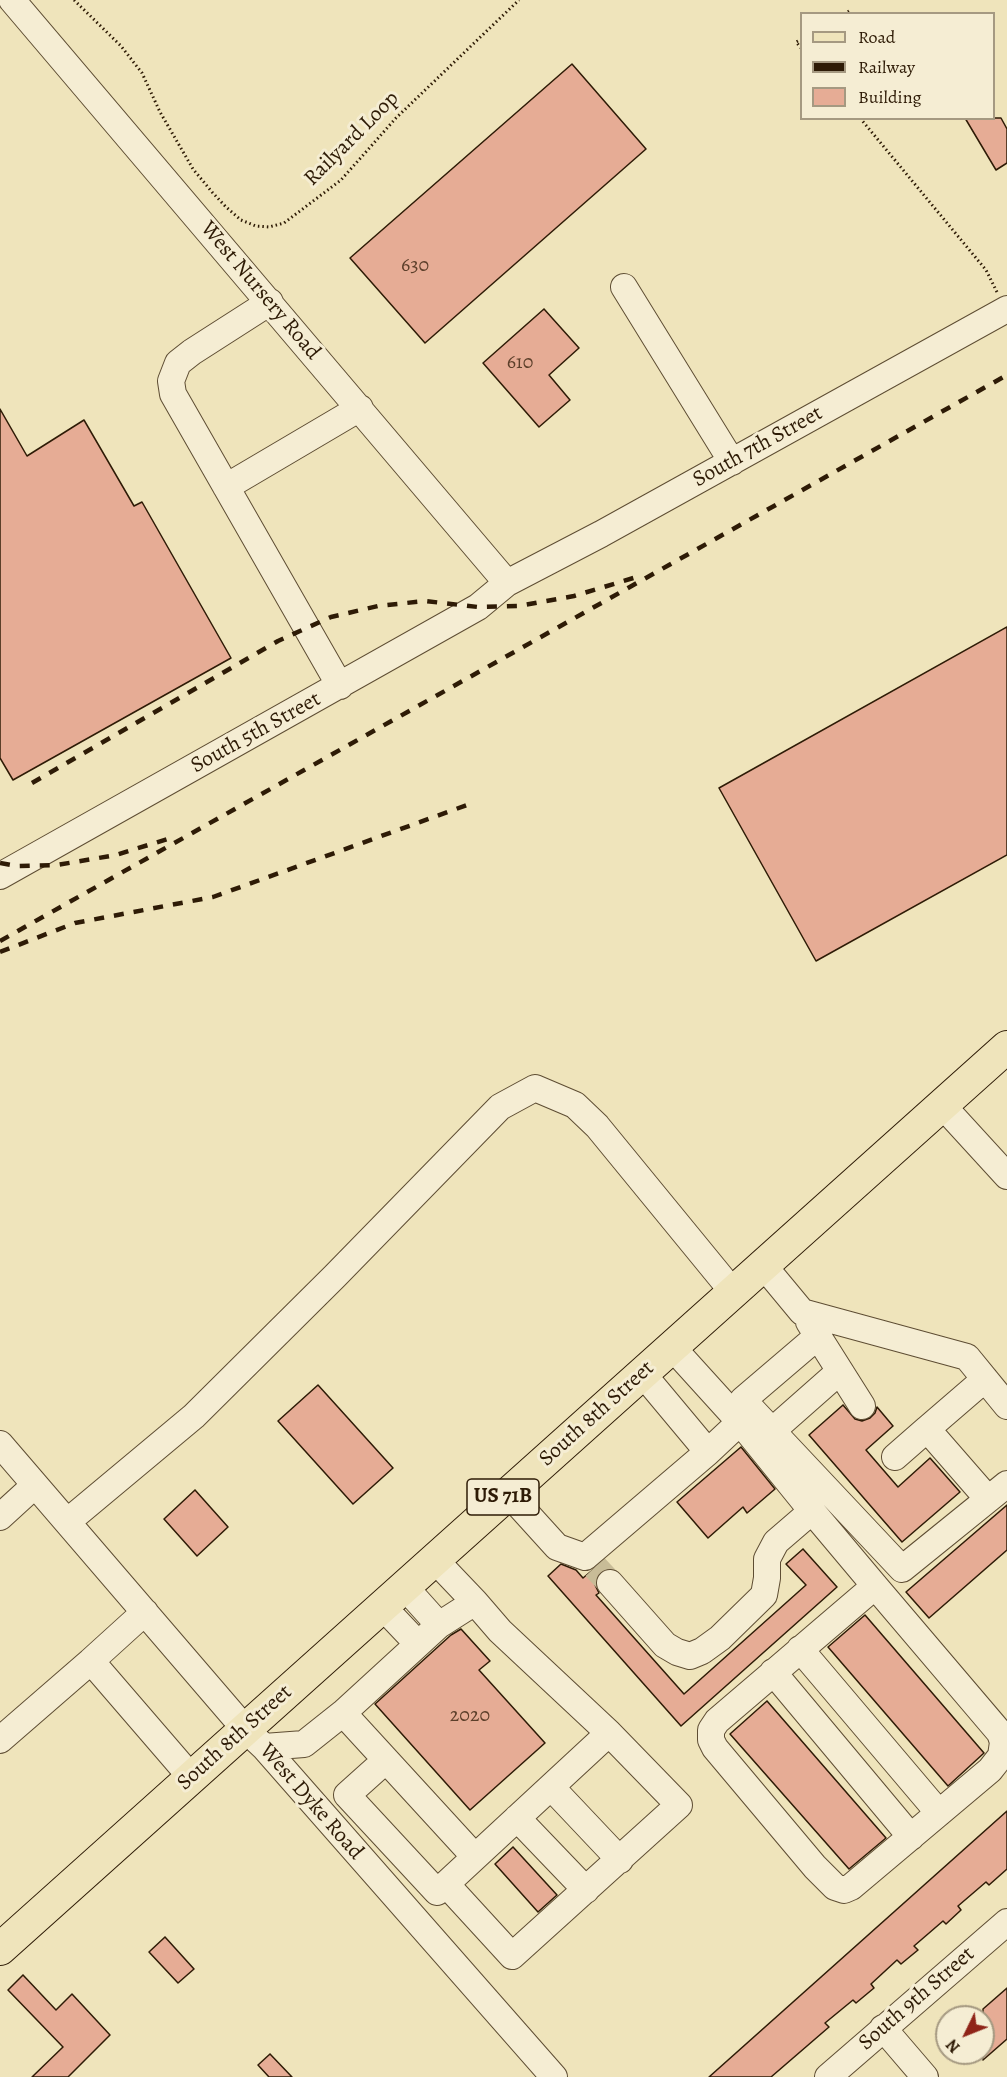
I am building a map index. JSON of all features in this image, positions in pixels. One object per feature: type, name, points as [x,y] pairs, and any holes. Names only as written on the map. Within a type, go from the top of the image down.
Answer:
[{"type":"main road","name":"South 8th Street","points":[[4,1936],[191,1777],[254,1738],[393,1596],[1007,1047]]},
{"type":"street","name":"West Nursery Road","points":[[12,0],[507,583]]},
{"type":"street","points":[[624,287],[732,462]]},
{"type":"street","points":[[270,302],[178,363],[171,381],[173,394],[340,686]]},
{"type":"street","name":"South 7th Street","points":[[507,583],[601,534],[1006,309]]},
{"type":"street","points":[[226,487],[360,408]]},
{"type":"street","name":"South 5th Street","points":[[0,876],[478,607],[507,583]]},
{"type":"street","points":[[67,1522],[194,1416],[500,1107],[535,1088],[574,1105],[597,1126],[733,1292]]},
{"type":"street","points":[[942,1105],[1007,1176]]},
{"type":"street","points":[[763,1265],[802,1311],[862,1406]]},
{"type":"street","points":[[802,1311],[967,1357],[1007,1406]]},
{"type":"street","points":[[818,1336],[743,1400],[902,1569],[998,1492],[927,1429]]},
{"type":"street","points":[[672,1347],[740,1422],[812,1511],[1000,1733],[1001,1756],[990,1770],[851,1887],[844,1890],[835,1887],[815,1867],[715,1748],[711,1740],[711,1730],[717,1721],[875,1586]]},
{"type":"street","points":[[772,1431],[840,1371]]},
{"type":"street","points":[[642,1373],[708,1452]]},
{"type":"street","points":[[895,1458],[985,1379]]},
{"type":"street","points":[[597,1569],[708,1452],[740,1422]]},
{"type":"street","name":"West Dyke Road","points":[[0,1444],[254,1738],[554,2077]]},
{"type":"street","points":[[0,1517],[35,1485]]},
{"type":"street","points":[[508,1492],[557,1547],[597,1569],[665,1645],[690,1656],[702,1651],[720,1638],[764,1595],[767,1559],[776,1542],[812,1511]]},
{"type":"street","points":[[386,1760],[347,1795],[512,1956],[679,1805],[609,1733],[500,1630],[434,1559]]},
{"type":"street","points":[[393,1596],[439,1625]]},
{"type":"street","points":[[393,1596],[417,1644]]},
{"type":"street","points":[[254,1738],[304,1744],[343,1713],[439,1625],[475,1602]]},
{"type":"street","points":[[0,1740],[145,1612]]},
{"type":"street","points":[[800,1649],[939,1813]]},
{"type":"street","points":[[91,1660],[191,1777]]},
{"type":"street","points":[[773,1672],[911,1837]]},
{"type":"street","points":[[343,1713],[475,1857]]},
{"type":"street","points":[[411,1916],[609,1733]]},
{"type":"street","points":[[551,1787],[620,1860]]},
{"type":"street","points":[[518,1818],[586,1890]]},
{"type":"street","name":"South 9th Street","points":[[828,2077],[1007,1922]]},
{"type":"street","points":[[883,2028],[925,2077]]},
{"type":"path","name":"Railyard Loop","points":[[74,0],[121,46],[142,73],[160,112],[193,169],[212,192],[241,219],[256,226],[269,227],[284,223],[341,180],[396,118],[519,0]]},
{"type":"path","points":[[862,120],[986,270],[1006,309]]},
{"type":"building","points":[[572,64],[646,149],[425,343],[350,258]]},
{"type":"building","points":[[1001,118],[1007,129],[1007,163],[996,170],[966,120]]},
{"type":"building","points":[[544,309],[579,348],[549,375],[570,400],[539,427],[483,363]]},
{"type":"building","points":[[0,409],[27,456],[84,420],[134,506],[142,502],[231,658],[13,780],[0,758]]},
{"type":"building","points":[[1007,627],[1007,855],[816,961],[719,788]]},
{"type":"building","points":[[318,1385],[393,1468],[353,1504],[278,1421]]},
{"type":"building","points":[[843,1405],[855,1419],[862,1421],[870,1418],[877,1407],[893,1426],[866,1450],[898,1487],[930,1458],[960,1492],[902,1542],[809,1435]]},
{"type":"building","points":[[741,1447],[775,1489],[747,1513],[743,1507],[708,1538],[677,1502]]},
{"type":"building","points":[[195,1490],[228,1527],[197,1556],[164,1519]]},
{"type":"building","points":[[1007,1505],[1007,1550],[929,1618],[906,1592]]},
{"type":"building","points":[[803,1549],[837,1587],[681,1726],[548,1576],[561,1564],[576,1570],[583,1578],[601,1563],[607,1568],[601,1571],[596,1578],[595,1585],[599,1593],[596,1595],[684,1694],[806,1585],[786,1564]]},
{"type":"building","points":[[865,1615],[984,1753],[948,1786],[828,1647]]},
{"type":"building","points":[[461,1629],[490,1661],[479,1670],[545,1743],[470,1810],[375,1704],[451,1635]]},
{"type":"building","points":[[767,1701],[886,1838],[849,1869],[730,1734]]},
{"type":"building","points":[[1007,1811],[1007,1869],[989,1885],[986,1882],[958,1906],[961,1910],[946,1924],[943,1921],[914,1946],[918,1950],[901,1964],[897,1960],[871,1984],[874,1988],[856,2003],[853,2000],[825,2023],[829,2027],[771,2077],[709,2077]]},
{"type":"building","points":[[513,1847],[557,1895],[538,1912],[495,1864]]},
{"type":"building","points":[[165,1937],[194,1969],[178,1983],[149,1952]]},
{"type":"building","points":[[23,1975],[56,2010],[72,1994],[110,2035],[68,2077],[32,2077],[63,2047],[8,1990]]},
{"type":"building","points":[[1007,1988],[1007,2039],[995,2050],[995,2005],[988,2005]]},
{"type":"building","points":[[270,2054],[292,2077],[269,2077],[258,2065]]},
{"type":"tunnel","points":[[595,1567],[610,1583]]},
{"type":"railway","points":[[0,941],[1007,375]]},
{"type":"railway","points":[[32,783],[278,641],[331,617],[378,606],[425,601],[478,607],[519,606],[574,596],[640,576]]},
{"type":"railway","points":[[0,952],[75,923],[213,897],[467,805]]},
{"type":"railway","points":[[0,863],[17,866],[57,865],[116,855],[174,837]]}]
